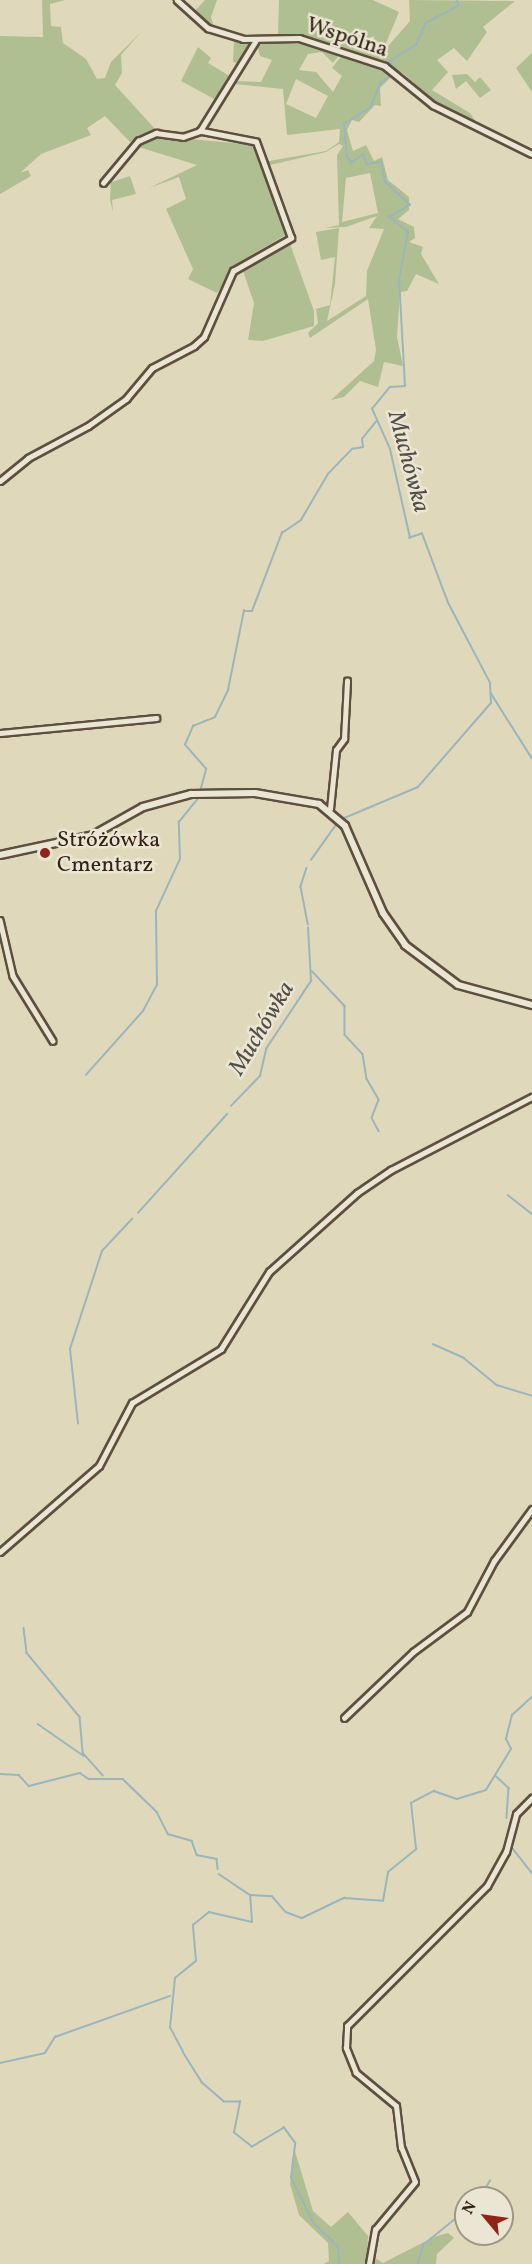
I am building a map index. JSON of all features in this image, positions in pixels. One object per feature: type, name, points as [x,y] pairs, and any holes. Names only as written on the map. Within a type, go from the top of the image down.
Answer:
[{"type":"main road","points":[[0,855],[93,835],[143,807],[200,794],[285,797],[330,809],[341,821],[382,913],[405,945],[458,985],[532,1005]]},
{"type":"street","name":"Wspólna","points":[[177,0],[208,28],[255,42],[299,38],[390,69],[433,105],[532,154]]},
{"type":"street","points":[[200,131],[255,42]]},
{"type":"street","points":[[0,481],[14,467],[58,446],[119,404],[152,368],[194,346],[204,337],[234,271],[291,238],[256,142],[200,131],[183,137],[156,134],[138,141],[103,183]]},
{"type":"street","points":[[330,809],[336,750],[344,739],[347,681]]},
{"type":"street","points":[[0,733],[156,718]]},
{"type":"street","points":[[0,920],[13,976],[53,1041]]},
{"type":"street","points":[[0,1552],[99,1466],[132,1403],[226,1345],[259,1284],[349,1200],[391,1170],[532,1097]]},
{"type":"street","points":[[344,1718],[413,1652],[467,1612],[494,1561],[532,1509]]},
{"type":"street","points":[[369,2264],[375,2230],[415,2182],[401,2148],[396,2106],[356,2073],[346,2048],[346,2026],[487,1886],[506,1852],[516,1814],[532,1798]]},
{"type":"green space","points":[[42,0],[65,0],[50,4],[51,26],[61,27],[63,43],[86,59],[97,79],[105,78],[111,62],[141,32],[121,55],[122,73],[115,85],[156,130],[194,132],[216,100],[181,81],[198,47],[211,58],[208,63],[233,78],[195,133],[156,133],[130,142],[105,116],[87,128],[91,135],[41,154],[20,173],[28,170],[31,176],[0,194],[0,36],[43,37]]},
{"type":"green space","points":[[205,0],[217,0],[211,17],[214,28],[192,14]]},
{"type":"green space","points":[[279,0],[373,0],[399,12],[382,53],[410,21],[409,0],[515,1],[483,27],[487,32],[467,61],[454,48],[437,60],[448,72],[432,90],[470,113],[478,125],[436,105],[404,74],[379,61],[309,38],[278,35]]},
{"type":"green space","points":[[293,39],[341,53],[333,63],[322,52],[308,54],[299,70],[316,72],[333,92],[342,76],[332,68],[343,54],[394,74],[380,88],[381,106],[375,105],[359,122],[352,120],[347,130],[353,151],[366,145],[374,161],[382,157],[388,180],[409,197],[409,210],[398,219],[414,227],[415,238],[409,242],[423,247],[421,254],[439,284],[416,274],[407,291],[400,292],[397,337],[403,366],[384,362],[378,387],[360,381],[344,397],[331,400],[374,361],[376,350],[368,299],[310,338],[308,333],[318,323],[316,309],[330,305],[335,257],[321,260],[316,232],[339,228],[335,284],[327,321],[366,296],[367,271],[384,229],[369,228],[377,216],[346,227],[325,228],[339,225],[337,155],[343,146],[339,144],[326,152],[266,166],[263,158],[269,161],[326,151],[339,142],[340,129],[287,135],[283,89],[235,84],[204,131],[234,81],[261,82],[272,60],[260,56],[257,45]],"holes":[[[296,79],[328,96],[316,118],[286,104]],[[370,173],[378,213],[342,222],[346,178]]]},
{"type":"green space","points":[[234,41],[252,45],[241,64],[233,62]]},
{"type":"green space","points":[[532,53],[532,92],[516,68]]},
{"type":"green space","points":[[467,74],[475,82],[480,77],[491,90],[480,98],[466,81],[456,89],[452,75]]},
{"type":"green space","points":[[160,136],[253,145],[287,234],[243,260],[217,293],[188,279],[193,269],[166,209],[186,199],[179,177],[149,188],[197,165],[135,146],[112,182],[130,176],[136,194],[112,200],[113,212],[110,200],[111,175],[135,144]]},
{"type":"green space","points":[[289,241],[314,311],[314,326],[263,341],[248,340],[254,303],[241,265]]},
{"type":"green space","points":[[294,2148],[313,2211],[331,2227],[348,2212],[368,2236],[367,2264],[323,2264],[329,2261],[328,2243],[299,2215],[290,2184]]},
{"type":"green space","points":[[378,2228],[375,2258],[383,2263],[434,2237],[448,2233],[454,2238],[437,2254],[436,2264],[371,2264]]},
{"type":"waterway","name":"Muchówka","points":[[394,70],[390,61],[416,45],[426,23],[458,6],[457,0]]},
{"type":"waterway","name":"Muchówka","points":[[342,819],[418,787],[491,703],[490,683],[448,603],[422,534],[410,538],[390,449],[372,409],[390,387],[405,386],[399,280],[408,232],[389,217],[410,205],[385,182],[381,162],[367,165],[363,155],[352,163],[347,158],[344,124],[370,108],[380,84],[392,74]]},
{"type":"waterway","points":[[200,792],[206,769],[185,745],[193,726],[215,717],[228,690],[244,611],[252,611],[282,533],[301,520],[328,474],[352,449],[363,447],[362,439],[376,422]]},
{"type":"waterway","points":[[491,693],[532,758]]},
{"type":"waterway","points":[[86,1075],[143,1011],[157,985],[156,911],[180,859],[179,822],[199,797]]},
{"type":"waterway","name":"Muchówka","points":[[311,860],[338,822]]},
{"type":"waterway","name":"Muchówka","points":[[307,868],[301,887],[308,924]]},
{"type":"waterway","name":"Muchówka","points":[[231,1106],[260,1076],[266,1049],[311,981],[308,928]]},
{"type":"waterway","points":[[312,971],[345,1006],[345,1035],[363,1054],[367,1079],[379,1100],[372,1118],[379,1131]]},
{"type":"waterway","name":"Muchówka","points":[[138,1213],[227,1114]]},
{"type":"waterway","points":[[508,1195],[532,1214]]},
{"type":"waterway","name":"Muchówka","points":[[78,1424],[70,1349],[102,1251],[132,1219]]},
{"type":"waterway","points":[[433,1344],[464,1358],[497,1385],[532,1396]]},
{"type":"waterway","points":[[24,1628],[27,1653],[80,1717],[83,1753],[103,1775]]},
{"type":"waterway","points":[[339,2264],[338,2247],[314,2224],[291,2178],[295,2143],[284,2128],[252,2147],[234,2133],[240,2102],[224,2102],[202,2083],[170,2028],[175,1978],[196,1961],[193,1925],[209,1912],[252,1922],[250,1895],[272,1896],[286,1912],[302,1918],[344,1898],[383,1901],[388,1872],[416,1849],[411,1803],[434,1791],[457,1799],[486,1790],[511,1749],[506,1739],[512,1715],[532,1697]]},
{"type":"waterway","points":[[38,1724],[84,1756]]},
{"type":"waterway","points":[[0,1774],[19,1775],[29,1786],[80,1773],[89,1779],[123,1779],[157,1812],[168,1834],[192,1841],[197,1855],[217,1859],[218,1869]]},
{"type":"waterway","points":[[496,1776],[509,1788],[507,1818]]},
{"type":"waterway","points":[[511,1846],[532,1873]]},
{"type":"waterway","points":[[219,1874],[249,1894]]},
{"type":"waterway","points":[[0,2063],[45,2053],[55,2037],[170,1996]]},
{"type":"waterway","points":[[487,2186],[490,2181]]},
{"type":"waterway","points":[[418,2264],[423,2245],[454,2220]]},
{"type":"place","name":"Stróżówka Cmentarz","points":[[45,853]]}]
